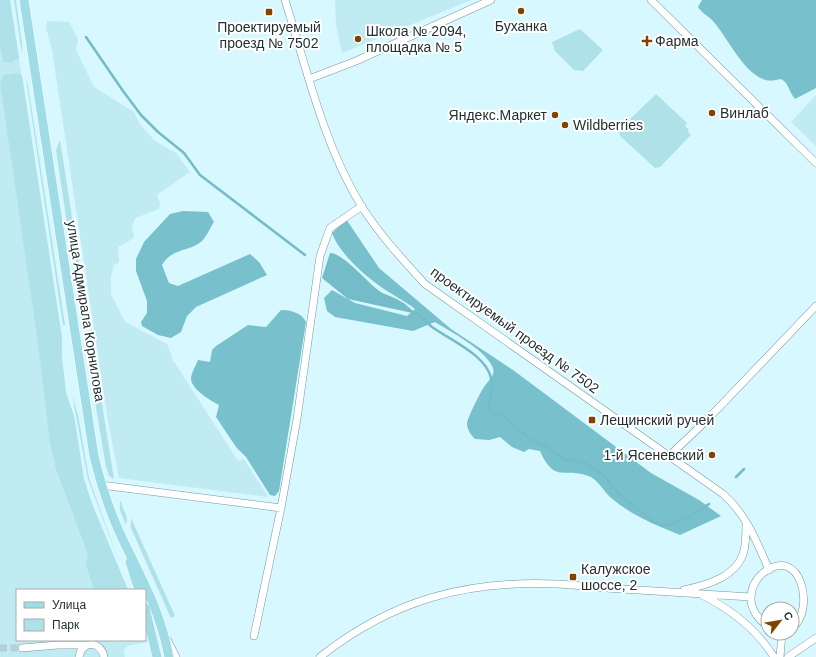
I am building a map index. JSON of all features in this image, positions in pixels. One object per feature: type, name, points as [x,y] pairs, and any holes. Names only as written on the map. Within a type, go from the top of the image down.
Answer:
[{"type":"main road","name":"улица Адмирала Корнилова","points":[[24,0],[87,414],[101,485],[123,540],[144,579],[159,614],[169,657]]},
{"type":"main road","points":[[123,540],[139,589]]},
{"type":"main road","points":[[146,612],[157,657]]},
{"type":"street","name":"проектируемый проезд № 7502","points":[[285,0],[331,145],[362,206],[391,248],[425,284],[714,486],[730,500],[746,522],[769,570]]},
{"type":"street","points":[[309,79],[356,61],[491,0]]},
{"type":"street","points":[[650,0],[816,163]]},
{"type":"street","points":[[254,636],[281,508],[297,418],[320,256],[330,228],[362,206]]},
{"type":"street","points":[[669,456],[706,421],[816,306]]},
{"type":"street","points":[[101,485],[281,508]]},
{"type":"street","points":[[678,592],[716,581],[734,567],[744,551],[746,522]]},
{"type":"street","points":[[760,619],[756,615],[751,597],[756,581],[769,570],[787,566],[799,570],[808,579]]},
{"type":"street","points":[[320,657],[365,625],[385,615],[425,598],[470,588],[497,585],[558,584],[751,597]]},
{"type":"street","points":[[700,594],[723,606],[739,619],[763,642],[774,657]]},
{"type":"street","points":[[800,623],[807,618]]},
{"type":"street","points":[[165,636],[176,657]]},
{"type":"street","points":[[788,657],[816,638]]},
{"type":"street","points":[[780,657],[781,641]]},
{"type":"street","points":[[22,648],[92,644],[98,646],[103,651],[104,657]]},
{"type":"street","points":[[79,657],[80,650],[85,645]]},
{"type":"shaded area","points":[[0,0],[10,0],[62,338],[62,358],[66,393],[74,416],[84,480],[92,504],[128,589],[16,589],[16,641],[146,641],[146,638],[147,642],[127,646],[124,651],[125,657],[0,657]]},
{"type":"shaded area","name":"Школа № 2094, площадка № 5","points":[[335,0],[471,0],[342,53],[336,25]]},
{"type":"shaded area","points":[[702,0],[816,0],[816,88],[795,99],[786,83],[781,79],[768,80],[755,75],[748,69],[718,27],[698,7]]},
{"type":"shaded area","points":[[47,21],[69,22],[78,39],[76,50],[94,87],[134,112],[140,124],[155,141],[176,153],[190,172],[157,195],[160,203],[159,209],[135,218],[132,226],[134,238],[118,247],[119,262],[114,265],[111,277],[111,294],[125,322],[167,344],[173,360],[238,461],[244,459],[268,497],[119,478],[108,421],[52,50],[46,28]]},
{"type":"shaded area","points":[[816,95],[816,146],[791,122]]},
{"type":"shaded area","points":[[183,211],[208,212],[214,222],[202,241],[193,247],[171,255],[166,259],[162,265],[169,283],[178,286],[250,254],[259,262],[267,275],[196,307],[187,316],[181,332],[171,338],[158,335],[142,326],[141,322],[147,313],[147,301],[136,271],[136,259],[144,242],[170,214]]},
{"type":"shaded area","points":[[346,219],[379,268],[451,329],[513,370],[651,473],[699,500],[721,516],[680,535],[652,523],[626,509],[610,497],[591,477],[575,473],[562,473],[551,468],[545,461],[540,451],[529,449],[524,452],[512,447],[500,437],[489,440],[475,439],[468,430],[467,423],[477,399],[493,375],[492,366],[482,353],[466,341],[435,322],[413,331],[335,317],[327,311],[324,298],[332,290],[355,303],[407,316],[415,309],[385,290],[367,276],[346,256],[335,241],[332,233]]},
{"type":"shaded area","points":[[330,253],[335,254],[348,263],[380,292],[402,302],[417,314],[348,299],[322,278]]},
{"type":"shaded area","points":[[281,310],[296,313],[302,316],[306,322],[279,491],[275,496],[270,495],[246,457],[236,447],[216,417],[219,405],[198,391],[192,383],[191,377],[198,360],[210,362],[212,350],[216,346],[248,325],[266,327]]},
{"type":"green space","points":[[0,0],[10,0],[19,58],[12,62],[3,62],[0,44]]},
{"type":"green space","points":[[14,0],[16,0],[22,54]]},
{"type":"green space","points":[[580,29],[603,50],[583,71],[574,70],[555,51],[552,42]]},
{"type":"green space","points":[[16,73],[22,75],[62,338],[62,358],[66,393],[74,416],[84,479],[92,504],[128,589],[94,589],[86,565],[88,554],[56,469],[50,443],[38,343],[0,83],[4,75]]},
{"type":"green space","points":[[26,79],[28,85],[65,325],[63,325]]},
{"type":"green space","points":[[656,94],[687,123],[685,126],[691,135],[660,167],[655,168],[620,136],[619,130]]},
{"type":"green space","points":[[60,140],[79,262],[76,263],[69,237],[56,150]]},
{"type":"green space","points":[[81,295],[85,295],[89,321],[82,322]]},
{"type":"green space","points":[[91,335],[114,479],[109,476],[106,467],[84,336]]},
{"type":"green space","points":[[72,394],[78,415],[89,478],[120,565],[88,479]]},
{"type":"green space","points":[[120,500],[127,518],[126,525],[120,510]]},
{"type":"green space","points":[[131,518],[175,616],[171,618],[131,528]]},
{"type":"waterway","points":[[86,37],[141,115],[158,132],[184,153],[200,175],[305,255]]},
{"type":"waterway","points":[[416,313],[432,327],[475,355],[482,362],[488,370],[492,382],[489,404],[490,411],[495,414],[501,414],[530,439],[546,446],[563,459],[585,463],[603,475],[620,495],[653,521],[660,525],[670,525],[689,517],[709,504]]},
{"type":"waterway","points":[[736,477],[744,469]]},
{"type":"tunnel","points":[[0,648],[22,648]]},
{"type":"place","name":"Буханка","points":[[521,11]]},
{"type":"place","name":"Проектируемый проезд № 7502","points":[[269,12]]},
{"type":"place","name":"Школа № 2094, площадка № 5","points":[[358,39]]},
{"type":"place","name":"Фарма","points":[[647,41]]},
{"type":"place","name":"Винлаб","points":[[712,113]]},
{"type":"place","name":"Яндекс.Маркет","points":[[555,115]]},
{"type":"place","name":"Wildberries","points":[[565,125]]},
{"type":"place","name":"Лещинский ручей","points":[[592,420]]},
{"type":"place","name":"1-й Ясеневский","points":[[712,455]]},
{"type":"place","name":"Калужское шоссе, 2","points":[[573,577]]}]
